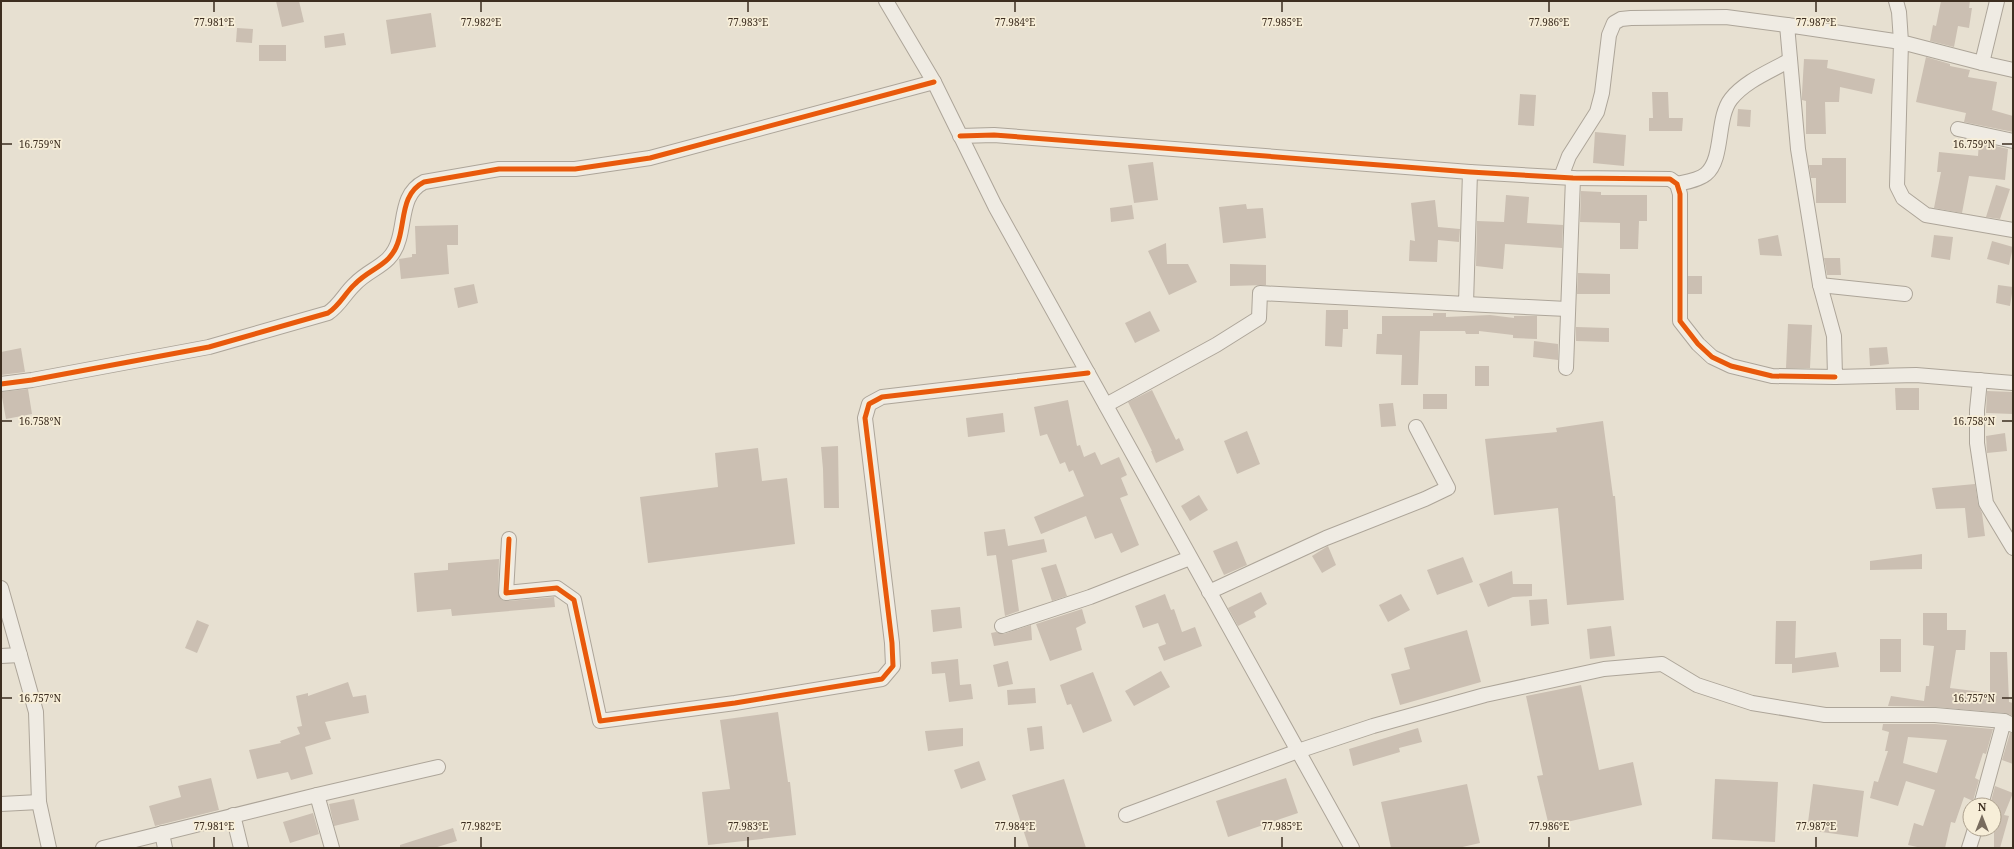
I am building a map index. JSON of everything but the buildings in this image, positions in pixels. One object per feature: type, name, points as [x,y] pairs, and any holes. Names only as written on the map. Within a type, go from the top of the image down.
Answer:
[{"type":"street","points":[[886,1],[934,82],[995,206],[1352,848]]},
{"type":"street","points":[[1896,1],[1899,12],[1901,42],[1897,186],[1904,198],[1926,215],[2013,230]]},
{"type":"street","points":[[1982,63],[1997,1]]},
{"type":"street","points":[[1566,368],[1568,309],[1567,178],[1576,144],[1597,112],[1602,93],[1609,34],[1614,23],[1621,19],[1631,18],[1726,16],[1901,42],[2013,70]]},
{"type":"street","points":[[1787,25],[1798,149],[1820,286],[1834,336],[1835,377]]},
{"type":"street","points":[[1677,184],[1706,174],[1714,163],[1724,113],[1730,100],[1741,89],[1790,60]]},
{"type":"street","points":[[1,384],[32,380],[209,347],[328,313],[338,306],[356,282],[377,269],[395,250],[400,238],[410,193],[415,186],[424,182],[500,169],[575,169],[650,158],[934,82]]},
{"type":"street","points":[[1958,129],[2013,141]]},
{"type":"street","points":[[960,136],[994,135],[1470,172],[1567,178],[1670,179],[1677,184],[1680,194],[1680,322],[1712,357],[1730,366],[1772,376],[1916,376],[2013,383]]},
{"type":"street","points":[[1466,304],[1470,172]]},
{"type":"street","points":[[1820,286],[1905,294]]},
{"type":"street","points":[[1106,405],[1216,345],[1259,318],[1260,293],[1568,309]]},
{"type":"street","points":[[509,540],[506,593],[557,588],[574,600],[600,721],[735,704],[882,679],[893,666],[893,658],[865,418],[869,404],[882,396],[1088,373]]},
{"type":"street","points":[[1980,380],[1977,443],[1986,503],[2013,548]]},
{"type":"street","points":[[1209,592],[1326,538],[1425,499],[1448,488],[1416,427]]},
{"type":"street","points":[[1002,626],[1090,597],[1190,558]]},
{"type":"street","points":[[1,588],[36,712],[39,802],[48,848]]},
{"type":"street","points":[[1,656],[20,655]]},
{"type":"street","points":[[1126,815],[1298,751],[1373,726],[1485,695],[1604,669],[1662,664],[1697,685],[1752,703],[1825,714],[1935,714],[2008,723],[1984,797]]},
{"type":"street","points":[[103,848],[233,815],[438,767]]},
{"type":"street","points":[[317,795],[332,848]]},
{"type":"street","points":[[1,804],[39,802]]},
{"type":"street","points":[[233,815],[241,848]]},
{"type":"street","points":[[162,833],[165,848]]},
{"type":"street","points":[[1969,848],[1972,837]]},
{"type":"cycle path","points":[[1,384],[32,380],[209,347],[328,313],[361,278],[386,261],[391,255],[396,248],[399,239],[408,199],[417,187],[424,182],[499,169],[575,169],[650,158],[934,82]]},
{"type":"cycle path","points":[[960,136],[994,135],[1470,172],[1573,178],[1670,179],[1677,184],[1680,194],[1680,321],[1698,344],[1712,357],[1731,366],[1772,376],[1835,377]]},
{"type":"cycle path","points":[[509,539],[506,593],[557,588],[574,600],[600,721],[735,703],[882,679],[893,666],[892,643],[865,418],[869,404],[882,397],[1088,373]]}]
